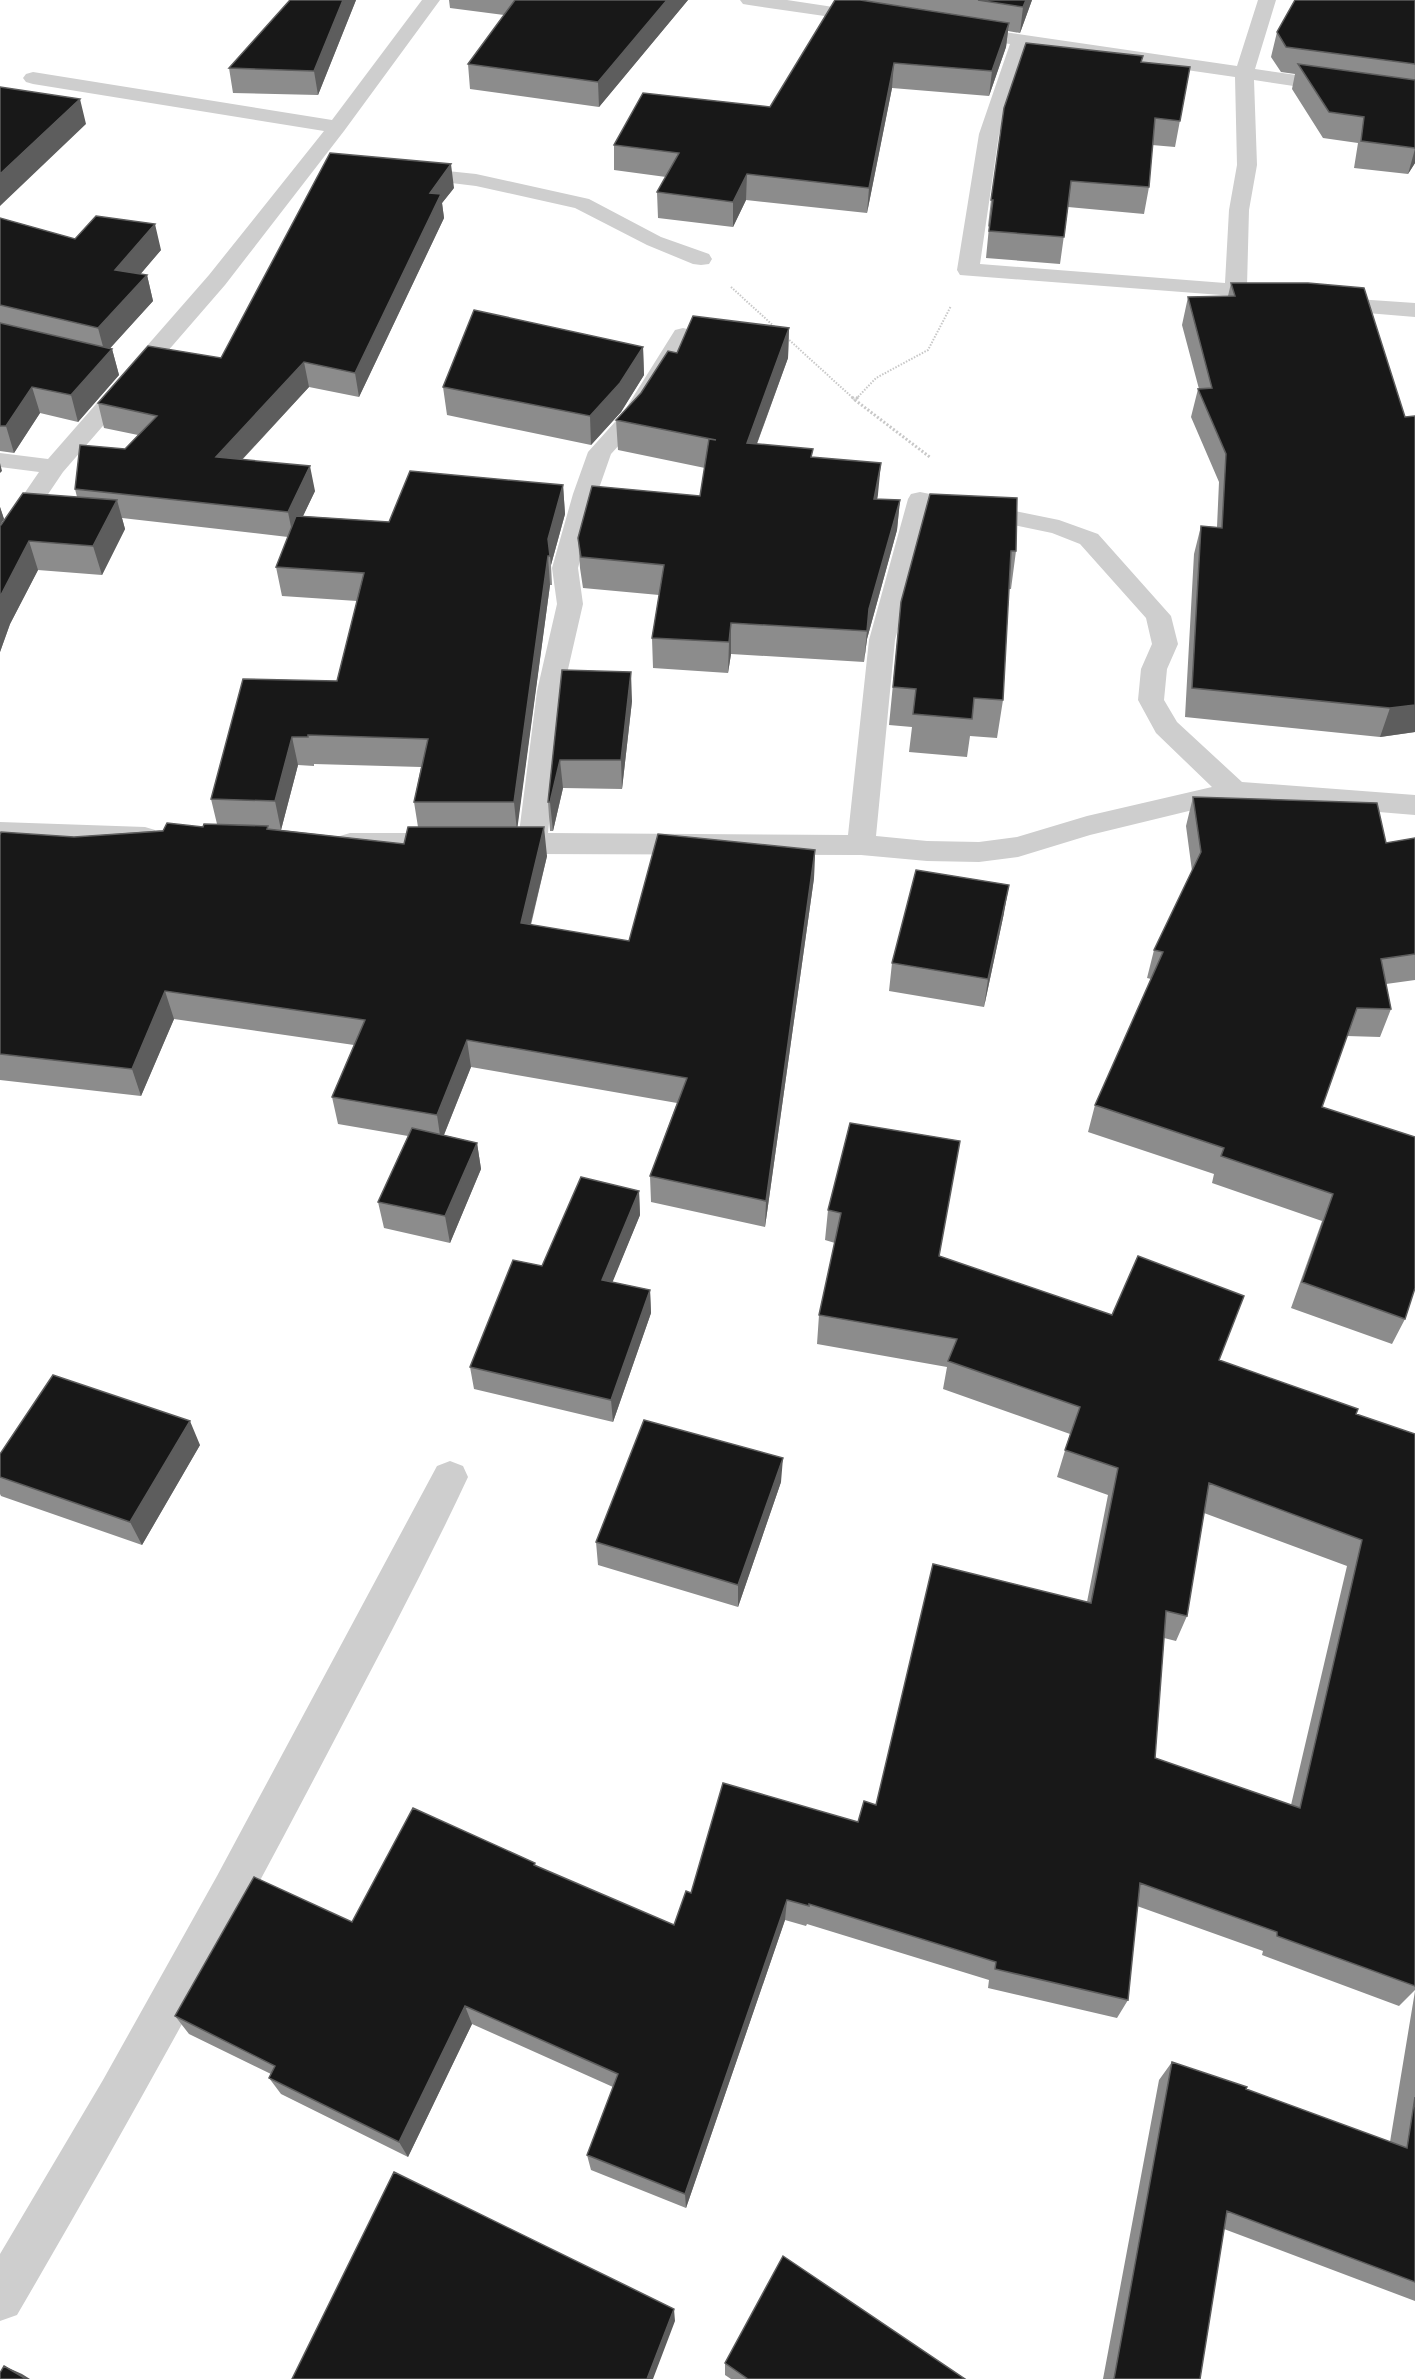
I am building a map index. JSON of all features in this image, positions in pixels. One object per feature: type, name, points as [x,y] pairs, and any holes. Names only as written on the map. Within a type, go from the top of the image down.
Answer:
[{"type":"street","points":[[0,547],[54,467],[217,280],[337,127],[431,0]]},
{"type":"street","points":[[748,0],[894,22]]},
{"type":"street","points":[[1236,290],[1239,210],[1247,165],[1244,75],[1267,0]]},
{"type":"street","points":[[940,29],[1244,75],[1415,98]]},
{"type":"street","points":[[1020,41],[989,134],[968,270],[1236,290],[1274,300]]},
{"type":"street","points":[[33,78],[337,127]]},
{"type":"street","points":[[309,162],[331,164]]},
{"type":"street","points":[[387,170],[476,180],[582,204],[654,241],[700,259]]},
{"type":"street","points":[[1306,303],[1415,310]]},
{"type":"street","points":[[532,844],[550,691],[570,604],[565,568],[585,494],[600,452],[632,417],[683,336]]},
{"type":"street","points":[[116,365],[139,371]]},
{"type":"street","points":[[0,460],[54,467]]},
{"type":"street","points":[[861,845],[882,640],[920,499],[1059,527],[1089,539],[1158,616],[1165,644],[1154,669],[1151,700],[1166,727],[1234,791]]},
{"type":"street","points":[[325,843],[861,845],[979,852],[1018,847],[1087,826],[1234,791],[1415,805]]},
{"type":"street","points":[[0,832],[175,838]]},
{"type":"street","points":[[0,2298],[61,2196],[223,1909],[348,1675],[450,1477]]},
{"type":"path","points":[[700,259],[778,329]]},
{"type":"path","points":[[855,400],[876,378],[928,350],[968,270]]},
{"type":"path","points":[[786,337],[855,400],[931,457],[942,470],[940,482],[920,499]]},
{"type":"building","points":[[290,0],[343,0],[314,71],[229,68]]},
{"type":"building","points":[[515,0],[667,0],[598,82],[468,64]]},
{"type":"building","points":[[835,0],[860,0],[1009,23],[992,71],[894,63],[869,188],[747,174],[733,202],[657,192],[679,153],[614,145],[643,93],[770,107]]},
{"type":"building","points":[[978,0],[1026,0],[1023,7]]},
{"type":"building","points":[[1295,0],[1415,0],[1415,64],[1286,47],[1277,32]]},
{"type":"building","points":[[1026,43],[1143,56],[1141,62],[1190,67],[1180,121],[1155,118],[1149,187],[1071,181],[1064,237],[989,231],[1004,108]]},
{"type":"building","points":[[1298,64],[1415,80],[1415,148],[1361,141],[1364,117],[1329,112]]},
{"type":"building","points":[[0,87],[80,99],[0,174]]},
{"type":"building","points":[[330,153],[451,164],[430,193],[441,194],[355,373],[304,362],[216,457],[310,466],[288,512],[75,489],[80,445],[125,449],[157,416],[98,403],[148,346],[221,358]]},
{"type":"building","points":[[96,216],[155,224],[115,270],[147,275],[98,328],[0,305],[0,218],[75,239]]},
{"type":"building","points":[[1231,283],[1308,283],[1364,288],[1405,417],[1415,416],[1415,705],[1390,708],[1192,688],[1201,526],[1222,528],[1226,454],[1198,389],[1212,388],[1188,297],[1235,296]]},
{"type":"building","points":[[474,310],[643,347],[620,383],[590,416],[443,387]]},
{"type":"building","points":[[693,316],[789,328],[747,443],[813,449],[811,457],[881,463],[874,499],[900,500],[869,609],[867,631],[731,623],[729,642],[652,638],[664,565],[581,557],[578,538],[592,486],[700,496],[709,439],[716,440],[616,420],[641,393],[668,351],[677,353]]},
{"type":"building","points":[[0,323],[112,349],[71,395],[32,387],[6,426],[0,426]]},
{"type":"building","points":[[410,471],[563,485],[548,539],[550,556],[548,556],[514,802],[414,802],[428,739],[308,735],[308,737],[292,737],[275,801],[211,799],[243,679],[337,681],[364,573],[276,567],[296,516],[389,522]]},
{"type":"building","points":[[23,493],[117,500],[93,546],[29,541],[0,597],[0,525]]},
{"type":"building","points":[[930,494],[1017,498],[1016,551],[1011,551],[1003,700],[974,698],[972,719],[913,714],[916,689],[893,687],[901,602]]},
{"type":"building","points":[[562,670],[631,672],[621,760],[560,760],[550,802],[548,802]]},
{"type":"building","points":[[1193,797],[1377,803],[1386,843],[1415,838],[1415,954],[1381,959],[1391,1009],[1357,1008],[1322,1107],[1415,1137],[1415,1288],[1405,1319],[1302,1282],[1333,1194],[1221,1156],[1224,1148],[1095,1105],[1163,952],[1154,950],[1201,852]]},
{"type":"building","points":[[167,823],[203,827],[204,824],[268,826],[267,829],[404,844],[408,827],[544,827],[521,923],[629,941],[658,834],[815,850],[766,1201],[650,1176],[687,1078],[467,1040],[437,1115],[332,1097],[365,1020],[165,991],[132,1069],[0,1054],[1,832],[74,837],[163,831]]},
{"type":"building","points":[[916,870],[1009,885],[988,979],[892,963]]},
{"type":"building","points":[[850,1123],[960,1141],[939,1256],[1112,1315],[1138,1256],[1244,1296],[1219,1360],[1358,1409],[1356,1414],[1415,1434],[1415,1986],[1277,1936],[1277,1932],[1140,1883],[1128,2000],[995,1969],[996,1962],[809,1904],[809,1906],[787,1900],[685,2194],[587,2155],[618,2074],[465,2006],[399,2142],[269,2078],[275,2066],[175,2016],[254,1877],[352,1922],[413,1808],[535,1863],[534,1865],[674,1925],[686,1891],[691,1893],[723,1783],[858,1822],[864,1801],[876,1805],[933,1564],[1091,1603],[1118,1468],[1065,1450],[1080,1407],[948,1361],[957,1339],[819,1315],[841,1213],[828,1210]],"holes":[[[1209,1483],[1362,1540],[1300,1808],[1155,1758],[1166,1611],[1187,1616]]]},
{"type":"building","points":[[412,1128],[477,1143],[445,1216],[378,1202]]},
{"type":"building","points":[[581,1177],[639,1191],[602,1280],[650,1290],[611,1400],[470,1367],[513,1260],[542,1266]]},
{"type":"building","points":[[53,1375],[190,1421],[130,1522],[0,1477],[0,1454]]},
{"type":"building","points":[[644,1420],[783,1458],[738,1585],[596,1542]]},
{"type":"building","points":[[1172,2062],[1247,2087],[1246,2089],[1407,2148],[1415,2097],[1415,2282],[1227,2211],[1200,2379],[1114,2379]]},
{"type":"building","points":[[394,2172],[674,2309],[647,2379],[292,2379]]},
{"type":"building","points":[[783,2256],[965,2379],[748,2379],[725,2363]]},
{"type":"building","points":[[4,2366],[26,2379],[0,2379]]}]
